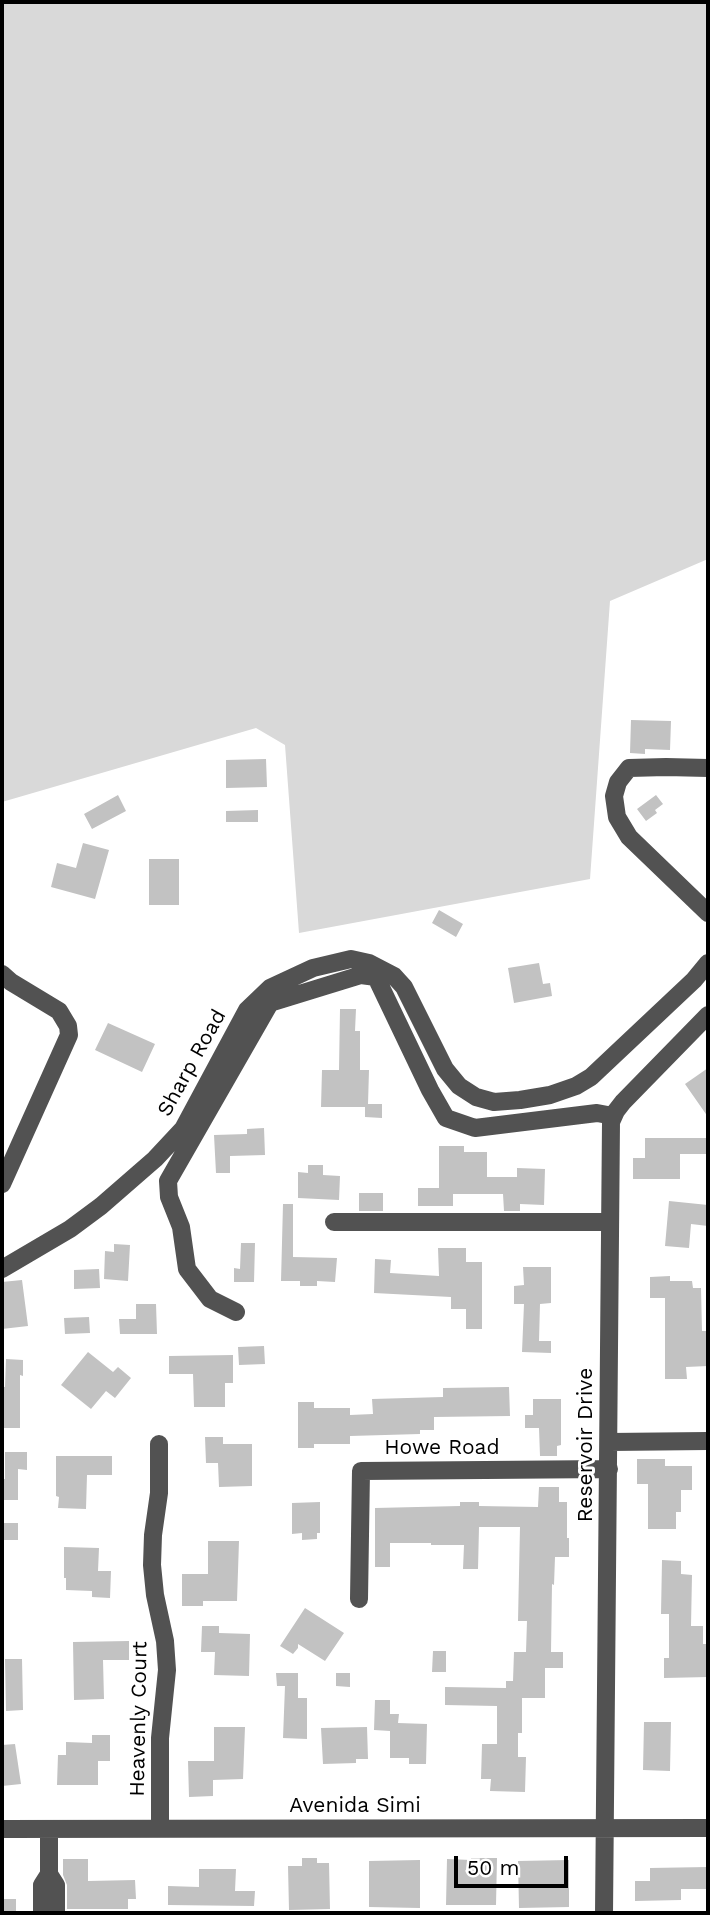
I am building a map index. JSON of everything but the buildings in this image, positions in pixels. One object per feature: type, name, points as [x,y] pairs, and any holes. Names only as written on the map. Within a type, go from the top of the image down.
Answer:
[{"type":"street","points":[[708,768],[629,768],[618,782],[614,796],[617,817],[629,837],[708,913]]},
{"type":"street","name":"Sharp Road","points":[[2,1269],[70,1229],[155,1159],[183,1129],[247,1010],[270,988],[313,968],[351,959],[369,963],[394,976],[404,988],[445,1069],[459,1086],[476,1097],[494,1102],[550,1095],[576,1086],[591,1077],[694,980],[708,963]]},
{"type":"street","points":[[2,974],[59,1011],[68,1026],[69,1035],[2,1184]]},
{"type":"street","points":[[155,1198],[168,1181],[270,1003],[361,975],[376,977],[446,1118],[475,1128],[597,1114],[613,1116],[623,1102],[708,1015]]},
{"type":"street","name":"Reservoir Drive","points":[[604,1913],[610,1133],[613,1116]]},
{"type":"street","points":[[168,1181],[169,1197],[181,1227],[187,1269],[210,1299],[236,1312]]},
{"type":"street","points":[[334,1222],[610,1222]]},
{"type":"street","points":[[609,1442],[708,1441]]},
{"type":"street","name":"Heavenly Court","points":[[159,1444],[159,1493],[152,1565],[155,1595],[165,1641],[167,1670],[160,1738],[160,1829]]},
{"type":"street","name":"Howe Road","points":[[359,1599],[361,1471],[609,1469]]},
{"type":"street","name":"Avenida Simi","points":[[2,1829],[708,1828]]},
{"type":"street","points":[[42,1913],[42,1885],[49,1874],[49,1829]]},
{"type":"street","points":[[49,1874],[56,1885],[56,1913]]},
{"type":"shaded area","points":[[2,2],[708,2],[708,559],[610,601],[590,879],[299,933],[285,745],[256,728],[2,802]]}]
